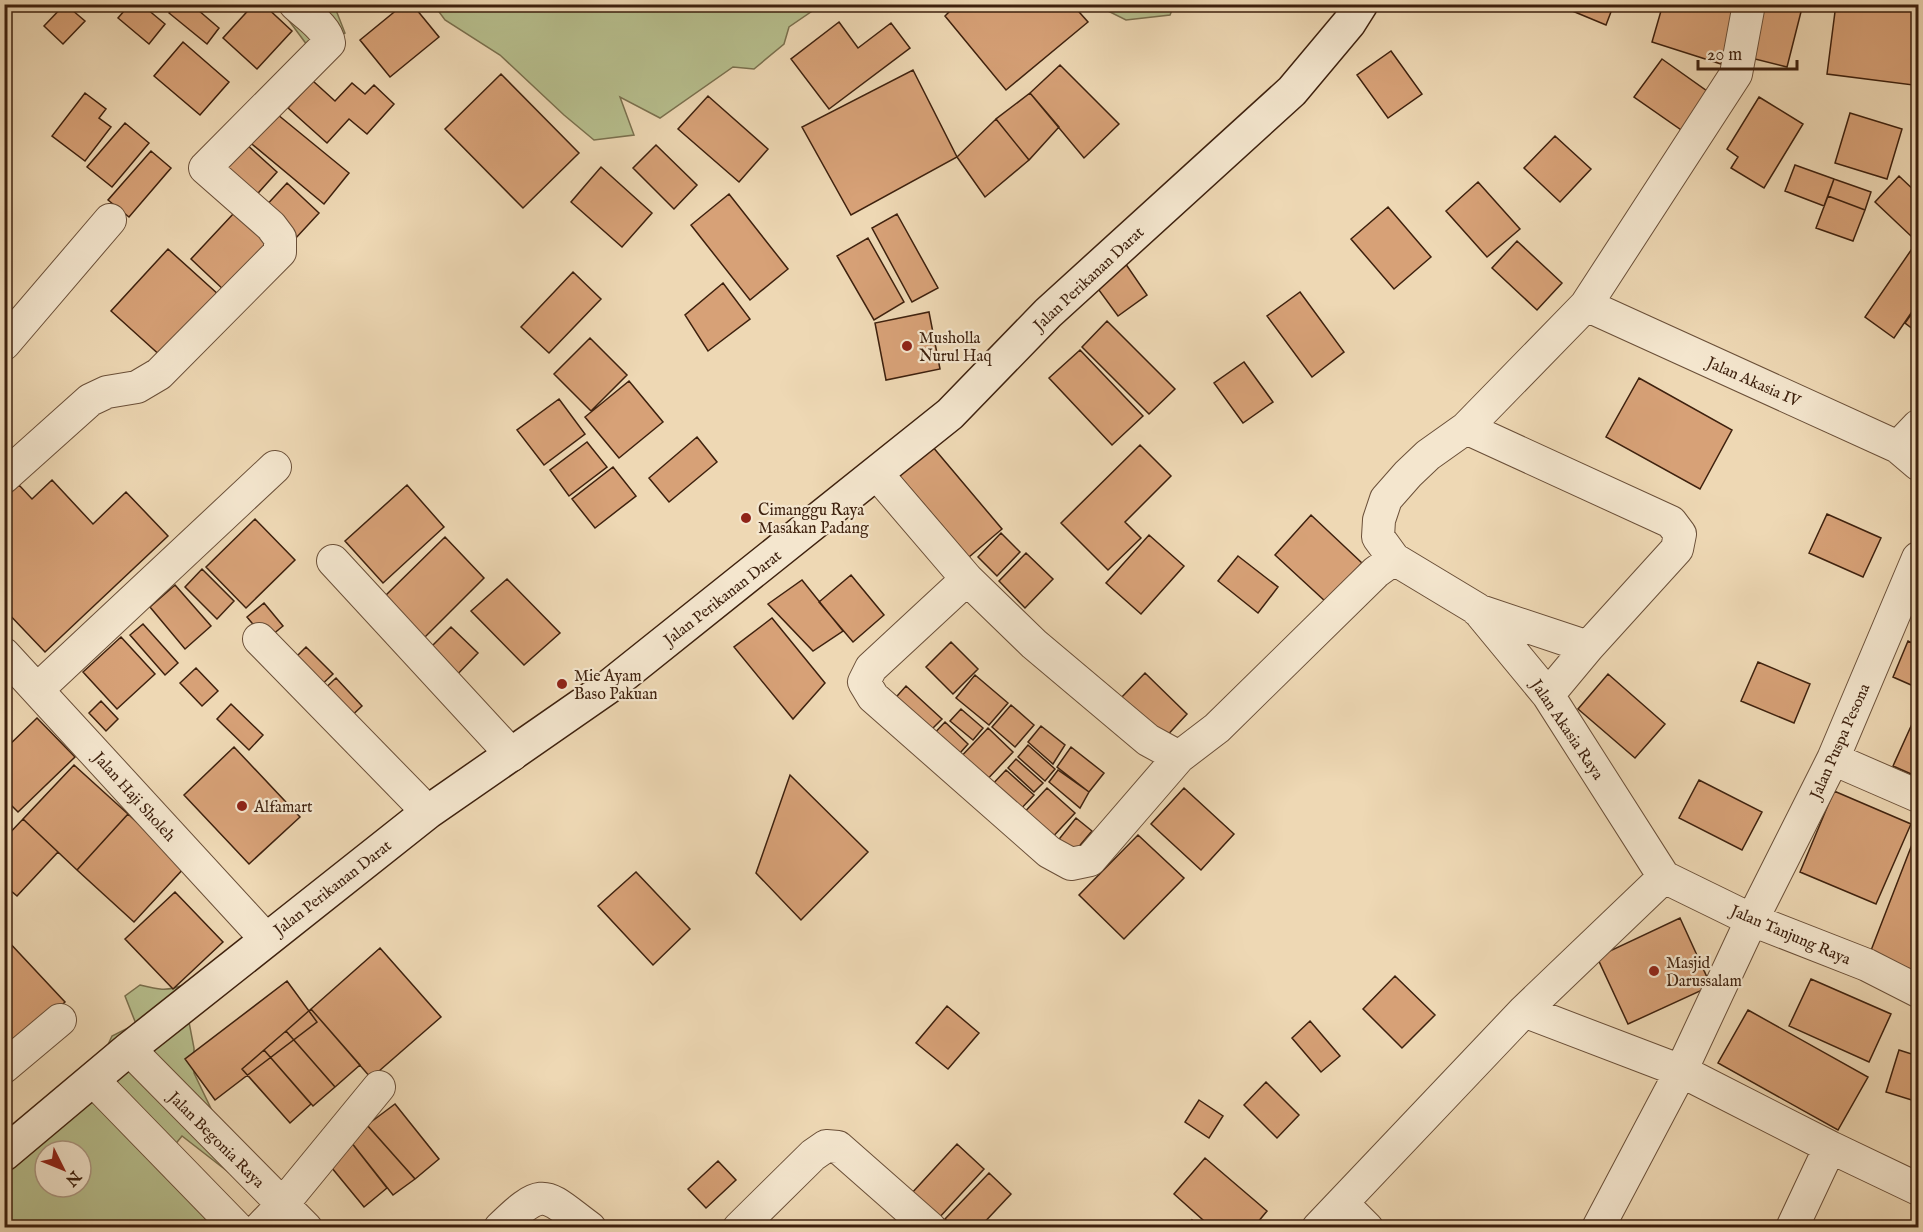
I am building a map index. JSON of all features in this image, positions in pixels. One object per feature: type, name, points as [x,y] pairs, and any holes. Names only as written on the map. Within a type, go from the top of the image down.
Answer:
[{"type":"street","points":[[4,477],[90,400],[107,392],[137,387],[159,374],[280,252],[280,238],[271,226],[205,168],[329,43],[328,36],[323,30],[295,4]]},
{"type":"street","name":"Jalan Perikanan Darat","points":[[4,1155],[129,1049],[428,812],[611,685],[950,414],[1048,313],[1292,91],[1349,23],[1361,4]]},
{"type":"street","points":[[967,579],[871,668],[864,682],[873,697],[1049,852],[1071,864],[1090,860],[1179,757],[1217,728],[1376,572],[1394,559],[1378,537],[1379,520],[1386,499],[1428,455],[1466,428],[1586,305],[1736,74],[1749,4]]},
{"type":"street","points":[[4,344],[110,220]]},
{"type":"street","name":"Jalan Akasia IV","points":[[1586,305],[1912,445]]},
{"type":"street","points":[[1466,428],[1671,522],[1680,534],[1677,549],[1588,646],[1548,695]]},
{"type":"street","points":[[38,689],[275,467]]},
{"type":"street","points":[[877,474],[967,579],[1034,644],[1148,740],[1179,757]]},
{"type":"street","name":"Jalan Puspa Pesona","points":[[1598,1227],[1680,1071],[1752,920],[1833,759],[1918,558]]},
{"type":"street","name":"Jalan Akasia Raya","points":[[1394,559],[1477,609],[1548,695],[1664,877]]},
{"type":"street","points":[[333,561],[512,754]]},
{"type":"street","points":[[1477,609],[1588,646]]},
{"type":"street","points":[[259,639],[428,812]]},
{"type":"street","name":"Jalan Haji Sholeh","points":[[4,654],[266,939]]},
{"type":"street","points":[[1833,759],[1918,796]]},
{"type":"street","points":[[1318,1227],[1524,1011],[1664,877]]},
{"type":"street","name":"Jalan Tanjung Raya","points":[[1664,877],[1752,920],[1867,965],[1918,991]]},
{"type":"street","points":[[1524,1011],[1680,1071],[1918,1189]]},
{"type":"street","points":[[4,1068],[60,1020]]},
{"type":"street","name":"Jalan Begonia Raya","points":[[129,1049],[306,1227]]},
{"type":"street","points":[[93,1080],[237,1227]]},
{"type":"street","points":[[260,1227],[282,1205],[379,1087]]},
{"type":"street","points":[[739,1227],[813,1155],[826,1146],[838,1147],[930,1227]]},
{"type":"street","points":[[1792,1227],[1830,1147]]},
{"type":"street","points":[[500,1227],[521,1207],[536,1198],[551,1198],[590,1227]]},
{"type":"street","points":[[1342,1203],[1367,1227]]},
{"type":"green space","points":[[275,5],[334,5],[345,33],[310,49]]},
{"type":"green space","points":[[434,5],[821,5],[789,27],[784,44],[754,69],[733,67],[660,118],[620,97],[634,135],[594,140],[500,55],[445,20]]},
{"type":"green space","points":[[1096,5],[1174,5],[1170,15],[1126,20]]},
{"type":"green space","points":[[140,985],[167,989],[183,985],[176,1001],[189,1022],[194,1048],[194,1073],[216,1119],[227,1171],[182,1136],[165,1157],[210,1211],[209,1227],[5,1228],[5,1133],[94,1075],[112,1036],[136,1024],[125,996]]},
{"type":"building","points":[[4,4],[15,4],[4,16]]},
{"type":"building","points":[[65,4],[85,21],[63,44],[44,26]]},
{"type":"building","points":[[130,4],[141,4],[165,24],[149,44],[118,18]]},
{"type":"building","points":[[176,4],[191,4],[219,28],[207,44],[169,13]]},
{"type":"building","points":[[254,4],[263,4],[292,31],[257,69],[223,38]]},
{"type":"building","points":[[404,4],[412,4],[439,37],[390,77],[360,40]]},
{"type":"building","points":[[957,4],[1072,4],[1088,22],[1006,90],[945,16]]},
{"type":"building","points":[[1572,4],[1614,4],[1606,25],[1570,10]]},
{"type":"building","points":[[1663,4],[1727,4],[1739,8],[1721,64],[1652,42]]},
{"type":"building","points":[[1761,4],[1803,4],[1787,67],[1747,57]]},
{"type":"building","points":[[1836,4],[1918,5],[1918,47],[1913,85],[1827,74]]},
{"type":"building","points":[[839,22],[858,48],[891,23],[910,48],[829,109],[791,59]]},
{"type":"building","points":[[183,42],[229,82],[200,115],[154,76]]},
{"type":"building","points":[[1391,51],[1422,94],[1388,118],[1357,75]]},
{"type":"building","points":[[1662,59],[1714,96],[1687,134],[1634,97]]},
{"type":"building","points":[[1060,65],[1119,124],[1084,158],[1030,93]]},
{"type":"building","points":[[913,70],[957,157],[851,215],[802,127]]},
{"type":"building","points":[[1918,73],[1918,92],[1913,91]]},
{"type":"building","points":[[501,74],[579,153],[523,208],[445,129]]},
{"type":"building","points":[[313,81],[335,101],[352,83],[365,94],[374,85],[394,104],[367,134],[349,119],[327,143],[288,108]]},
{"type":"building","points":[[85,93],[106,109],[99,118],[111,127],[85,161],[52,136]]},
{"type":"building","points":[[1030,93],[1059,127],[1029,160],[996,119]]},
{"type":"building","points":[[708,96],[768,149],[739,182],[678,129]]},
{"type":"building","points":[[1759,97],[1803,124],[1764,188],[1731,168],[1738,157],[1727,149]]},
{"type":"building","points":[[272,110],[349,173],[324,204],[247,140]]},
{"type":"building","points":[[1850,113],[1902,129],[1887,179],[1835,163]]},
{"type":"building","points":[[996,119],[1029,160],[985,197],[957,157]]},
{"type":"building","points":[[125,123],[149,143],[112,187],[87,167]]},
{"type":"building","points":[[1555,136],[1591,169],[1560,202],[1524,168]]},
{"type":"building","points":[[245,143],[277,172],[250,202],[218,173]]},
{"type":"building","points":[[656,145],[697,185],[674,209],[633,168]]},
{"type":"building","points":[[151,151],[171,168],[129,217],[108,200]]},
{"type":"building","points":[[1795,165],[1834,179],[1824,206],[1785,191]]},
{"type":"building","points":[[601,167],[652,213],[622,247],[571,202]]},
{"type":"building","points":[[1899,176],[1918,194],[1918,230],[1912,237],[1875,202]]},
{"type":"building","points":[[1834,179],[1871,192],[1865,210],[1828,196]]},
{"type":"building","points":[[1478,182],[1520,229],[1487,257],[1446,211]]},
{"type":"building","points":[[287,183],[319,213],[295,239],[263,209]]},
{"type":"building","points":[[729,194],[788,269],[750,300],[691,225]]},
{"type":"building","points":[[1828,196],[1865,210],[1853,241],[1816,228]]},
{"type":"building","points":[[1388,207],[1431,257],[1394,289],[1351,239]]},
{"type":"building","points":[[234,213],[269,245],[226,292],[191,259]]},
{"type":"building","points":[[897,214],[938,288],[912,302],[872,228]]},
{"type":"building","points":[[868,238],[904,302],[874,320],[837,256]]},
{"type":"building","points":[[1517,241],[1562,283],[1537,310],[1492,268]]},
{"type":"building","points":[[1916,243],[1918,245],[1918,303],[1894,338],[1865,317]]},
{"type":"building","points":[[168,249],[219,295],[163,358],[111,311]]},
{"type":"building","points":[[1123,260],[1147,295],[1118,316],[1093,282]]},
{"type":"building","points":[[573,272],[601,299],[549,353],[521,327]]},
{"type":"building","points":[[723,283],[750,319],[708,351],[685,315]]},
{"type":"building","points":[[1300,292],[1344,352],[1312,377],[1267,316]]},
{"type":"building","points":[[1918,305],[1918,333],[1905,323]]},
{"type":"building","name":"Musholla Nurul Haq","points":[[929,312],[940,369],[886,380],[875,323]]},
{"type":"building","points":[[1107,321],[1175,389],[1149,414],[1082,347]]},
{"type":"building","points":[[590,338],[627,375],[591,411],[554,374]]},
{"type":"building","points":[[1080,350],[1143,416],[1112,445],[1049,378]]},
{"type":"building","points":[[1244,362],[1273,402],[1243,423],[1214,383]]},
{"type":"building","points":[[1639,378],[1732,430],[1700,489],[1606,437]]},
{"type":"building","points":[[629,381],[663,422],[619,458],[585,417]]},
{"type":"building","points":[[559,399],[585,434],[544,465],[517,430]]},
{"type":"building","points":[[697,437],[717,462],[669,502],[649,478]]},
{"type":"building","points":[[587,442],[607,467],[569,496],[550,470]]},
{"type":"building","points":[[1140,445],[1171,476],[1125,522],[1141,538],[1108,570],[1061,523]]},
{"type":"building","points":[[932,446],[1002,529],[969,557],[898,474]]},
{"type":"building","points":[[613,467],[636,496],[595,528],[572,499]]},
{"type":"building","points":[[52,480],[93,524],[126,492],[168,536],[45,652],[4,609],[4,499],[19,485],[32,499]]},
{"type":"building","points":[[407,485],[444,527],[383,583],[345,541]]},
{"type":"building","points":[[1827,514],[1881,538],[1863,577],[1809,553]]},
{"type":"building","points":[[1311,515],[1362,563],[1326,602],[1275,555]]},
{"type":"building","points":[[255,519],[295,560],[246,608],[206,567]]},
{"type":"building","points":[[1001,533],[1020,552],[997,576],[978,557]]},
{"type":"building","points":[[1149,535],[1184,566],[1141,614],[1106,583]]},
{"type":"building","points":[[445,537],[484,578],[424,638],[384,597]]},
{"type":"building","points":[[1026,553],[1053,579],[1025,608],[999,581]]},
{"type":"building","points":[[1238,556],[1278,587],[1258,613],[1218,581]]},
{"type":"building","points":[[202,569],[234,601],[217,619],[185,587]]},
{"type":"building","points":[[851,575],[884,615],[853,642],[819,602]]},
{"type":"building","points":[[507,579],[560,633],[524,665],[471,611]]},
{"type":"building","points":[[802,580],[843,631],[813,651],[768,604]]},
{"type":"building","points":[[175,585],[211,626],[185,649],[150,607]]},
{"type":"building","points":[[264,603],[283,626],[266,640],[247,617]]},
{"type":"building","points":[[772,618],[825,683],[793,719],[734,647]]},
{"type":"building","points":[[143,624],[178,663],[165,675],[130,635]]},
{"type":"building","points":[[451,627],[478,653],[450,682],[423,655]]},
{"type":"building","points":[[121,637],[155,674],[117,709],[83,672]]},
{"type":"building","points":[[1908,641],[1918,646],[1918,688],[1893,677]]},
{"type":"building","points":[[951,642],[978,669],[953,694],[926,667]]},
{"type":"building","points":[[306,647],[333,674],[316,690],[290,663]]},
{"type":"building","points":[[1758,662],[1810,684],[1794,723],[1741,701]]},
{"type":"building","points":[[196,668],[218,691],[202,706],[180,683]]},
{"type":"building","points":[[1145,673],[1187,714],[1162,741],[1119,700]]},
{"type":"building","points":[[1608,674],[1665,724],[1635,758],[1578,709]]},
{"type":"building","points":[[975,675],[1008,703],[989,725],[956,698]]},
{"type":"building","points":[[336,678],[362,706],[345,722],[319,694]]},
{"type":"building","points":[[906,686],[942,719],[925,736],[890,704]]},
{"type":"building","points":[[101,701],[118,719],[106,731],[89,713]]},
{"type":"building","points":[[231,704],[263,735],[249,750],[217,719]]},
{"type":"building","points":[[1011,705],[1034,725],[1015,747],[992,727]]},
{"type":"building","points":[[961,709],[983,728],[973,740],[950,721]]},
{"type":"building","points":[[37,718],[75,757],[18,812],[4,798],[4,750]]},
{"type":"building","points":[[945,722],[968,744],[952,762],[929,739]]},
{"type":"building","points":[[1912,724],[1918,727],[1918,777],[1893,766]]},
{"type":"building","points":[[1041,726],[1065,745],[1053,764],[1028,742]]},
{"type":"building","points":[[988,728],[1013,752],[982,785],[957,761]]},
{"type":"building","points":[[1028,745],[1055,769],[1045,781],[1018,757]]},
{"type":"building","name":"Alfamart","points":[[234,747],[300,817],[249,864],[184,795]]},
{"type":"building","points":[[1071,747],[1104,773],[1089,792],[1057,767]]},
{"type":"building","points":[[1016,759],[1043,783],[1034,792],[1008,768]]},
{"type":"building","points":[[74,765],[128,814],[77,870],[23,819]]},
{"type":"building","points":[[1006,770],[1034,795],[1016,814],[989,788]]},
{"type":"building","points":[[1058,770],[1089,792],[1080,808],[1049,782]]},
{"type":"building","points":[[790,775],[868,852],[801,920],[756,873]]},
{"type":"building","points":[[1699,780],[1762,812],[1742,850],[1679,818]]},
{"type":"building","points":[[1047,788],[1075,813],[1048,842],[1020,817]]},
{"type":"building","points":[[1184,788],[1234,834],[1201,870],[1151,824]]},
{"type":"building","points":[[1834,791],[1911,824],[1876,904],[1800,872]]},
{"type":"building","points":[[128,814],[185,867],[134,922],[77,870]]},
{"type":"building","points":[[1076,818],[1092,831],[1071,856],[1052,848]]},
{"type":"building","points":[[23,819],[58,852],[17,896],[4,885],[4,839]]},
{"type":"building","points":[[1918,829],[1918,972],[1870,953]]},
{"type":"building","points":[[1138,835],[1184,878],[1124,939],[1079,895]]},
{"type":"building","points":[[636,872],[690,929],[653,965],[598,906]]},
{"type":"building","points":[[175,892],[223,942],[173,989],[125,939]]},
{"type":"building","name":"Masjid Darussalam","points":[[1680,918],[1711,986],[1628,1024],[1597,957]]},
{"type":"building","points":[[6,939],[65,1002],[4,1059],[4,941]]},
{"type":"building","points":[[380,948],[441,1017],[371,1078],[311,1009]]},
{"type":"building","points":[[1395,976],[1435,1015],[1402,1048],[1363,1009]]},
{"type":"building","points":[[1811,979],[1891,1014],[1869,1062],[1789,1026]]},
{"type":"building","points":[[287,981],[317,1022],[215,1100],[185,1059]]},
{"type":"building","points":[[947,1006],[979,1033],[948,1069],[916,1043]]},
{"type":"building","points":[[311,1009],[360,1065],[335,1087],[286,1031]]},
{"type":"building","points":[[1748,1010],[1868,1077],[1838,1130],[1718,1063]]},
{"type":"building","points":[[1310,1021],[1340,1056],[1321,1072],[1292,1038]]},
{"type":"building","points":[[286,1031],[335,1087],[313,1106],[264,1050]]},
{"type":"building","points":[[264,1050],[311,1104],[290,1123],[242,1069]]},
{"type":"building","points":[[1899,1050],[1918,1056],[1918,1102],[1886,1092]]},
{"type":"building","points":[[1266,1082],[1299,1115],[1277,1138],[1244,1105]]},
{"type":"building","points":[[1199,1100],[1223,1116],[1209,1138],[1185,1122]]},
{"type":"building","points":[[395,1104],[439,1159],[415,1179],[367,1125]]},
{"type":"building","points":[[367,1125],[415,1179],[393,1195],[351,1142]]},
{"type":"building","points":[[351,1142],[387,1188],[364,1207],[327,1162]]},
{"type":"building","points":[[957,1144],[984,1169],[938,1219],[911,1194]]},
{"type":"building","points":[[1205,1158],[1267,1211],[1253,1228],[1212,1228],[1174,1194]]},
{"type":"building","points":[[718,1161],[736,1180],[706,1208],[688,1189]]},
{"type":"building","points":[[989,1173],[1011,1194],[979,1228],[954,1228],[945,1219]]},
{"type":"building","points":[[1192,1220],[1200,1228],[1186,1228]]},
{"type":"place","name":"Musholla Nurul Haq","points":[[907,346]]},
{"type":"place","name":"Cimanggu Raya Masakan Padang","points":[[746,518]]},
{"type":"place","name":"Mie Ayam Baso Pakuan","points":[[562,684]]},
{"type":"place","name":"Alfamart","points":[[242,806]]},
{"type":"place","name":"Masjid Darussalam","points":[[1654,971]]}]
